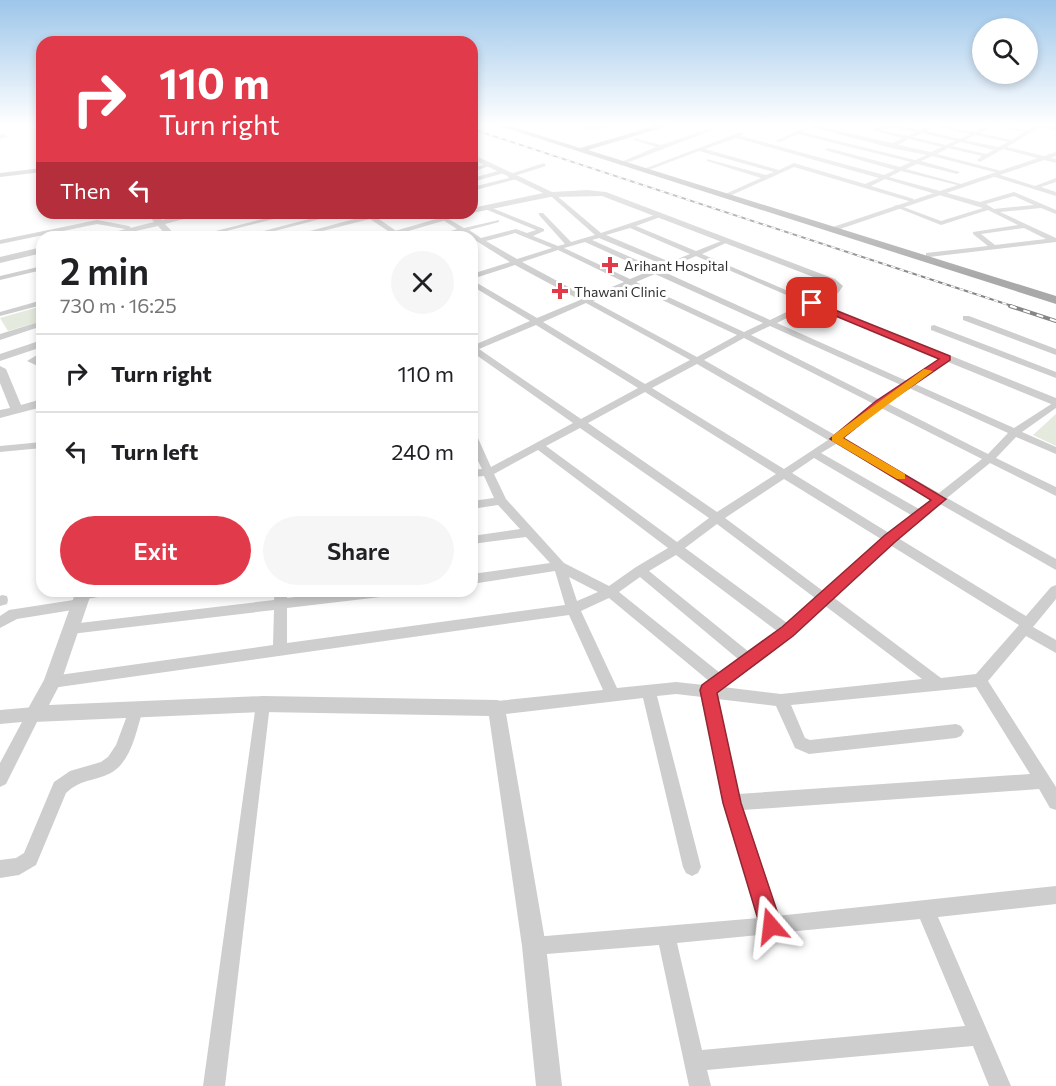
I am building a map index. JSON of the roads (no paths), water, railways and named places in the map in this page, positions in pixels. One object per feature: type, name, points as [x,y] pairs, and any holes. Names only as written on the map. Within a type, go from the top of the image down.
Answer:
[{"type":"main road","points":[[662,176],[850,233],[1056,300]]},
{"type":"main road","points":[[850,233],[1056,295]]},
{"type":"street","points":[[478,179],[503,176]]},
{"type":"street","points":[[478,187],[506,176]]},
{"type":"street","points":[[509,176],[599,235],[670,265]]},
{"type":"street","points":[[761,176],[765,177]]},
{"type":"street","points":[[727,195],[768,176]]},
{"type":"street","points":[[830,176],[912,200]]},
{"type":"street","points":[[880,176],[980,204],[1055,240]]},
{"type":"street","points":[[866,186],[888,176]]},
{"type":"street","points":[[929,176],[959,185]]},
{"type":"street","points":[[942,179],[948,176]]},
{"type":"street","points":[[834,228],[912,200],[992,176]]},
{"type":"street","points":[[996,176],[1056,194]]},
{"type":"street","points":[[1036,187],[1056,180]]},
{"type":"street","points":[[478,210],[501,204],[548,201],[588,193],[603,194],[832,280],[838,286],[835,291],[744,335],[490,472],[478,473]]},
{"type":"street","points":[[980,204],[1010,194],[1056,212]]},
{"type":"street","points":[[508,225],[549,212],[548,201]]},
{"type":"street","points":[[501,204],[517,210]]},
{"type":"street","points":[[896,206],[941,223],[992,209],[1042,206]]},
{"type":"street","points":[[487,208],[523,220],[542,230],[526,236]]},
{"type":"street","points":[[850,233],[879,212]]},
{"type":"street","points":[[478,214],[508,225],[526,236],[633,281],[1056,492]]},
{"type":"street","points":[[541,214],[569,244]]},
{"type":"street","points":[[478,276],[658,216]]},
{"type":"street","points":[[158,219],[168,231]]},
{"type":"street","points":[[125,231],[175,219]]},
{"type":"street","points":[[220,231],[269,219]]},
{"type":"street","points":[[268,231],[316,219]]},
{"type":"street","points":[[312,231],[354,219]]},
{"type":"street","points":[[374,219],[393,231]]},
{"type":"street","points":[[411,231],[446,219],[462,230]]},
{"type":"street","points":[[458,231],[497,221]]},
{"type":"street","points":[[53,231],[97,222],[127,227],[130,230]]},
{"type":"street","points":[[630,226],[1056,403]]},
{"type":"street","points":[[995,248],[975,233],[1027,226]]},
{"type":"street","points":[[480,240],[516,231]]},
{"type":"street","points":[[0,242],[36,235]]},
{"type":"street","points":[[584,239],[1056,451]]},
{"type":"street","points":[[480,240],[1056,565]]},
{"type":"street","points":[[929,255],[1055,240]]},
{"type":"street","points":[[478,347],[533,321],[726,241]]},
{"type":"street","points":[[0,260],[36,251]]},
{"type":"street","points":[[0,278],[36,269]]},
{"type":"street","points":[[478,286],[890,538],[1056,647]]},
{"type":"street","points":[[0,314],[36,305]]},
{"type":"street","points":[[966,318],[1056,352]]},
{"type":"street","points":[[0,338],[36,325]]},
{"type":"street","points":[[934,328],[1056,375]]},
{"type":"street","points":[[0,358],[36,345]]},
{"type":"street","points":[[478,353],[717,518],[939,684]]},
{"type":"street","points":[[52,682],[573,609],[610,592],[640,570],[676,549],[717,518],[836,439],[880,404],[946,358]]},
{"type":"street","points":[[0,369],[17,409]]},
{"type":"street","points":[[714,686],[787,632],[890,538],[989,459],[1015,432],[1056,403]]},
{"type":"street","points":[[0,414],[36,404]]},
{"type":"street","points":[[538,445],[787,632]]},
{"type":"street","points":[[0,449],[36,446]]},
{"type":"street","points":[[478,448],[501,501],[560,566],[610,592],[714,686],[732,803],[771,926]]},
{"type":"street","points":[[813,453],[920,515]]},
{"type":"street","points":[[478,504],[501,501]]},
{"type":"street","points":[[478,539],[529,532]]},
{"type":"street","points":[[478,578],[560,566]]},
{"type":"street","points":[[560,566],[573,609],[612,693]]},
{"type":"street","points":[[640,570],[749,660]]},
{"type":"street","points":[[0,717],[263,704],[497,708],[612,693],[714,686],[781,700],[980,680],[1056,590]]},
{"type":"street","points":[[0,623],[14,614],[79,597]]},
{"type":"street","points":[[0,779],[52,682],[83,597]]},
{"type":"street","points":[[71,629],[296,597]]},
{"type":"street","points":[[280,598],[280,650]]},
{"type":"street","points":[[980,680],[1056,802]]},
{"type":"street","points":[[648,690],[692,867]]},
{"type":"street","points":[[781,700],[800,743],[809,747],[956,731]]},
{"type":"street","points":[[214,1086],[263,704]]},
{"type":"street","points":[[497,708],[534,946],[549,1086]]},
{"type":"street","points":[[0,869],[19,866],[30,859],[60,788],[67,780],[78,773],[103,769],[116,760],[136,710]]},
{"type":"street","points":[[732,803],[1044,782]]},
{"type":"street","points":[[534,946],[771,926],[1056,895]]},
{"type":"street","points":[[925,909],[1000,1086]]},
{"type":"street","points":[[666,935],[700,1086]]},
{"type":"street","points":[[696,1061],[979,1035]]},
{"type":"railway","points":[[614,176],[1015,307]]},
{"type":"railway","points":[[1010,306],[1056,321]]},
{"type":"place","name":"Arihant Hospital","points":[[610,265]]},
{"type":"place","name":"Thawani Clinic","points":[[560,291]]}]
